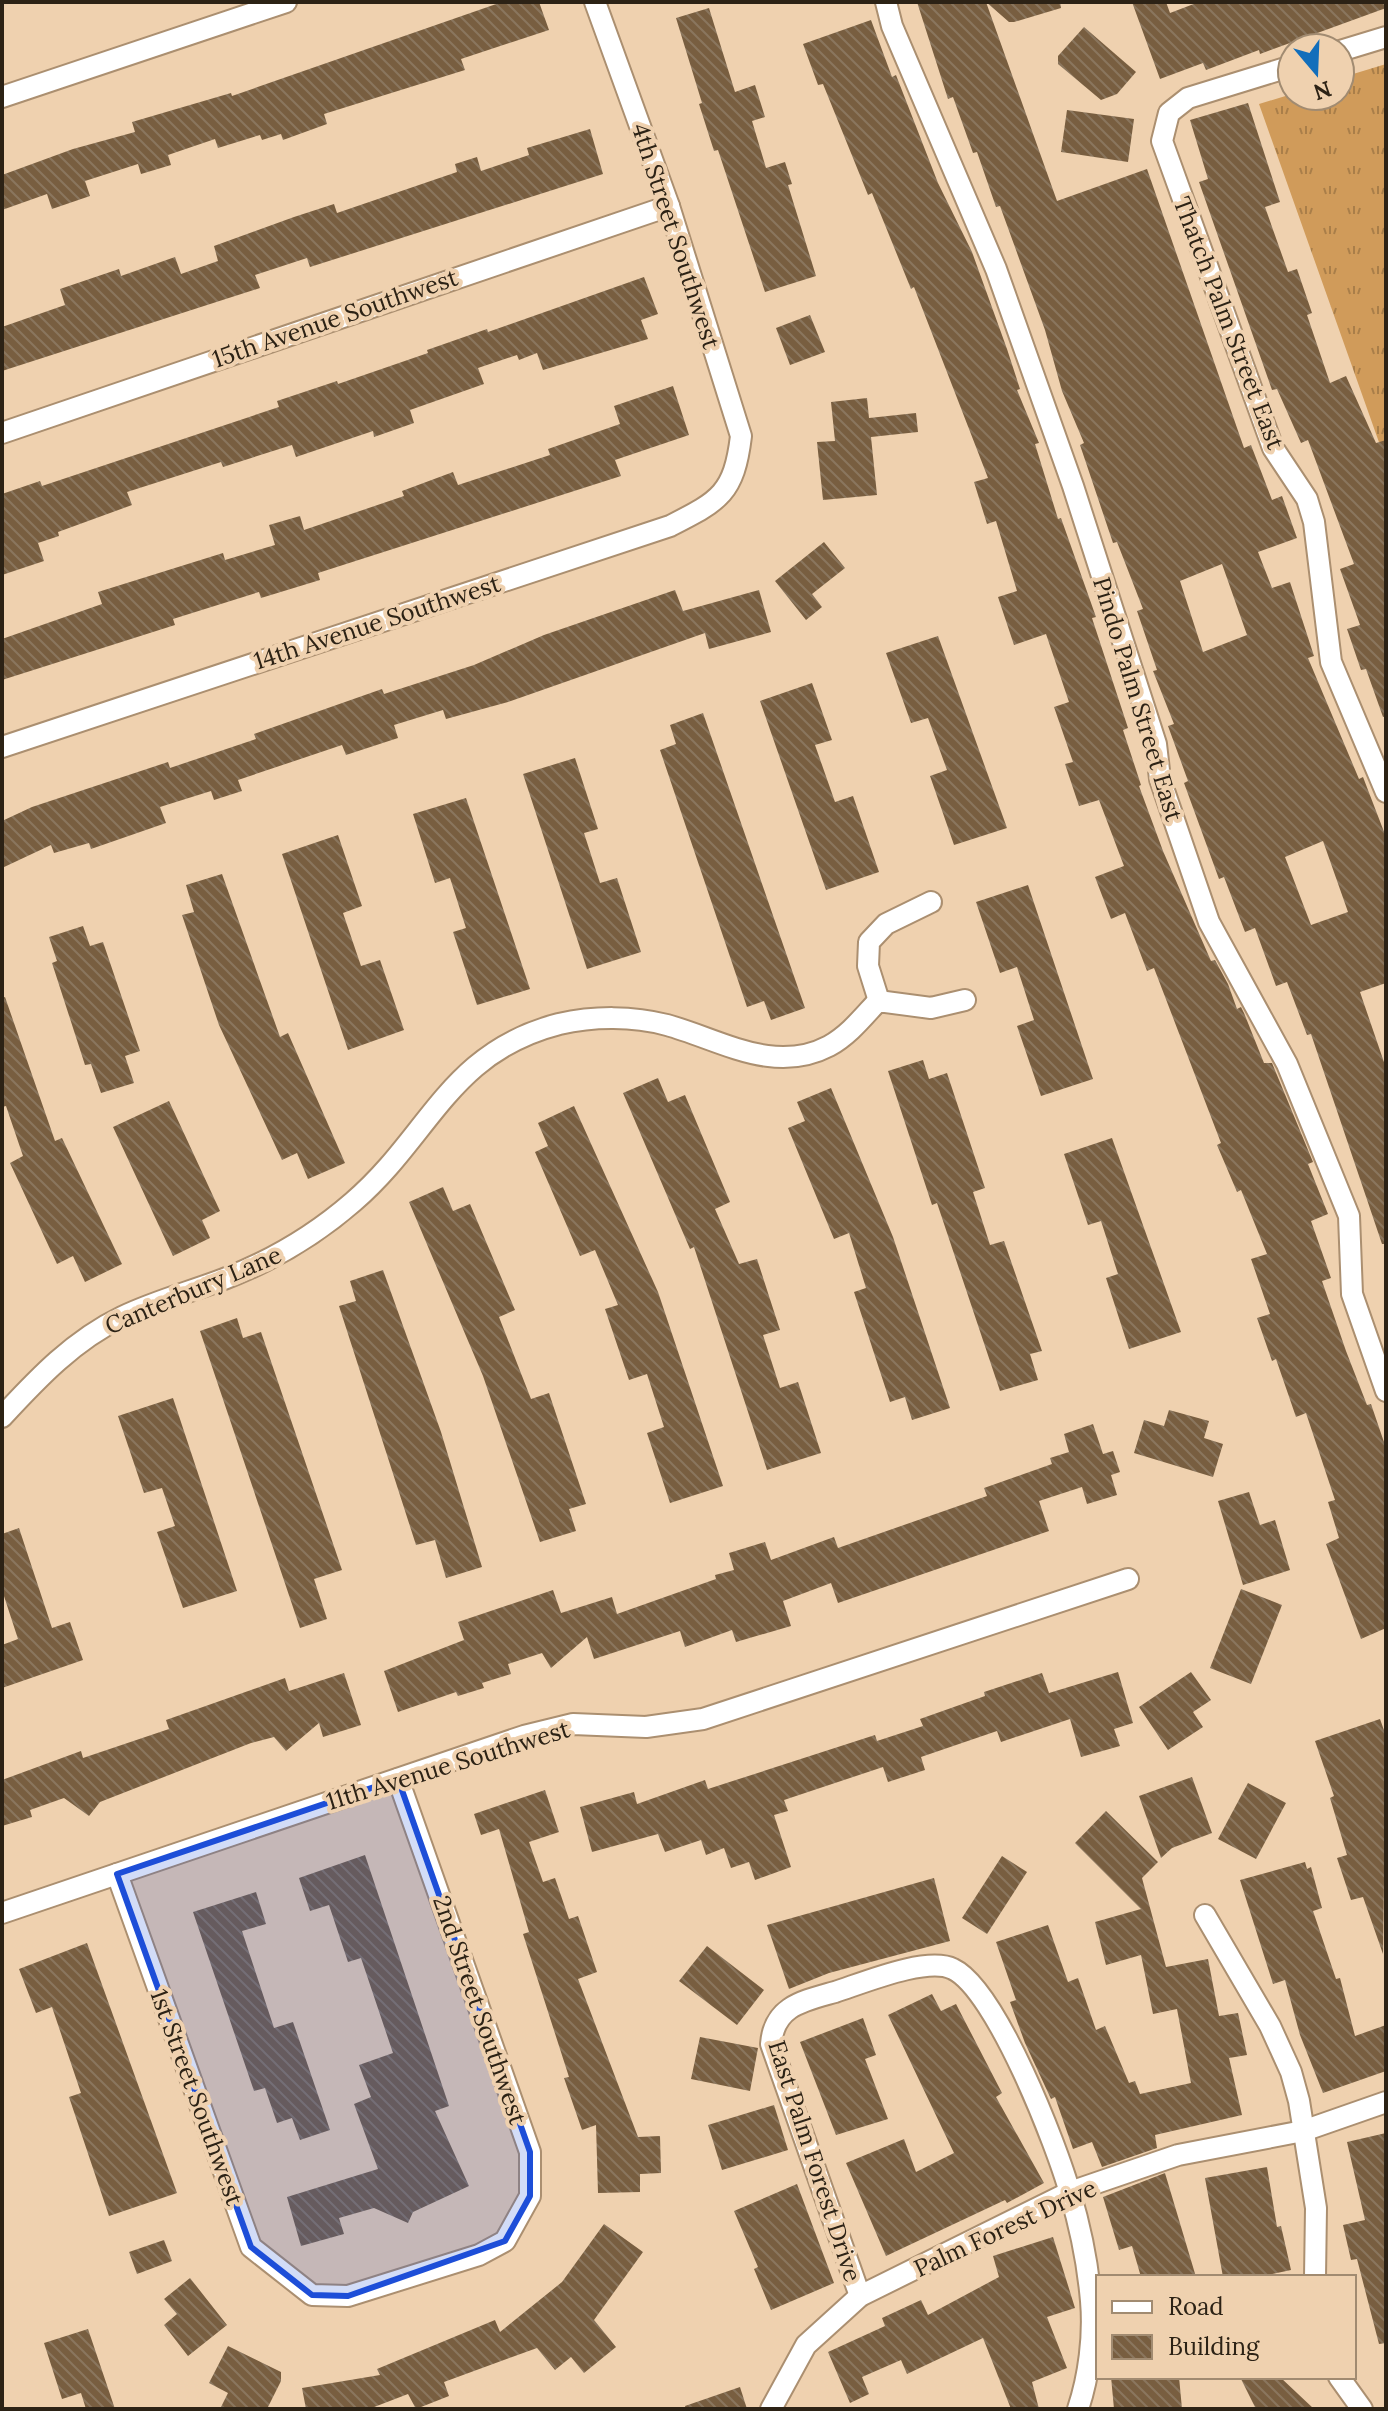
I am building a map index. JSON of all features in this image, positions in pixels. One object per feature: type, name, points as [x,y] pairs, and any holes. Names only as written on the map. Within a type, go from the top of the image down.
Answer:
[{"type":"street","points":[[2,97],[286,2]]},
{"type":"street","name":"4th Street Southwest","points":[[595,2],[669,206],[741,436],[736,472]]},
{"type":"street","name":"Pindo Palm Street East","points":[[886,2],[892,26],[996,269],[1073,486],[1156,744],[1160,779],[1209,922],[1287,1064],[1349,1216],[1352,1294],[1386,1391]]},
{"type":"street","points":[[1356,46],[1386,37]]},
{"type":"street","name":"Thatch Palm Street East","points":[[1276,71],[1188,98],[1169,113],[1162,141],[1273,448],[1307,499],[1314,522],[1331,662],[1386,792]]},
{"type":"street","name":"15th Avenue Southwest","points":[[2,433],[669,206]]},
{"type":"street","name":"14th Avenue Southwest","points":[[2,747],[670,526],[712,505],[736,472]]},
{"type":"street","points":[[931,902],[886,924],[869,942],[868,966],[879,1001],[931,1008],[965,1000]]},
{"type":"street","name":"Canterbury Lane","points":[[2,1417],[53,1364],[92,1334],[144,1308],[252,1268],[321,1227],[381,1176],[459,1078],[508,1044],[561,1024],[616,1018],[665,1024],[744,1052],[783,1058],[815,1052],[832,1044],[879,1001]]},
{"type":"street","name":"11th Avenue Southwest","points":[[2,1913],[524,1736],[573,1724],[646,1727],[703,1719],[1128,1579]]},
{"type":"street","name":"2nd Street Southwest","points":[[312,2295],[348,2296],[479,2255],[505,2241],[530,2196],[530,2152],[398,1779]]},
{"type":"street","name":"1st Street Southwest","points":[[117,1874],[251,2247],[312,2295]]},
{"type":"street","points":[[1205,1915],[1270,2026],[1299,2101],[1316,2208],[1315,2275]]},
{"type":"street","name":"East Palm Forest Drive","points":[[860,2296],[771,2044],[772,2025],[787,2010],[806,2000],[924,1965],[953,1968],[979,1992],[1016,2056],[1070,2192],[1091,2302],[1088,2368],[1078,2409]]},
{"type":"street","name":"Palm Forest Drive","points":[[771,2409],[806,2345],[860,2296],[1070,2192],[1178,2155],[1303,2131],[1386,2102]]},
{"type":"street","points":[[1340,2379],[1362,2409]]},
{"type":"highlighted area","points":[[398,1779],[530,2152],[530,2196],[505,2241],[348,2296],[312,2295],[251,2247],[117,1874]]},
{"type":"green space","points":[[1386,64],[1386,462],[1259,104],[1276,99],[1276,112],[1356,112],[1356,73]]},
{"type":"building","points":[[502,2],[539,2],[549,30],[461,59],[465,70],[324,114],[327,124],[283,140],[281,134],[262,140],[260,135],[218,148],[215,139],[168,155],[171,165],[141,174],[138,164],[85,181],[90,196],[52,209],[47,194],[2,210],[2,175],[73,149],[135,132],[132,122],[231,93],[232,96]]},
{"type":"building","points":[[917,2],[986,2],[1057,201],[1147,169],[1244,448],[1251,445],[1272,500],[1282,496],[1297,538],[1258,552],[1272,588],[1290,582],[1314,656],[1308,658],[1359,779],[1363,777],[1386,837],[1386,983],[1360,992],[1386,1068],[1386,1244],[1382,1244],[1311,1034],[1307,1035],[1287,982],[1276,986],[1255,928],[1245,932],[1224,877],[1219,879],[1184,783],[1188,781],[1168,726],[1174,724],[1153,671],[1157,670],[1137,611],[1143,609],[1117,542],[1113,543],[1080,445],[1084,443],[1062,391],[1045,330],[1000,206],[996,207],[953,97],[948,99]],"holes":[[[1222,564],[1247,635],[1203,652],[1180,581]],[[1323,841],[1348,912],[1311,925],[1285,857]]]},
{"type":"building","points":[[986,2],[1060,2],[1061,8],[1009,22]]},
{"type":"building","points":[[1132,2],[1166,2],[1170,13],[1199,2],[1386,2],[1386,8],[1320,32],[1276,32],[1276,48],[1260,54],[1259,50],[1206,70],[1203,63],[1160,79]]},
{"type":"building","points":[[709,8],[735,92],[755,85],[765,117],[752,121],[766,168],[785,162],[792,184],[788,185],[816,276],[765,292],[718,150],[714,151],[676,18]]},
{"type":"building","points":[[871,20],[938,183],[972,252],[1007,349],[1020,389],[1017,390],[1039,443],[1035,444],[1058,519],[1061,518],[1096,617],[1092,618],[1128,728],[1123,730],[1139,786],[1163,851],[1211,961],[1215,960],[1228,984],[1237,1009],[1241,1007],[1264,1063],[1272,1063],[1313,1162],[1308,1164],[1328,1214],[1311,1221],[1331,1278],[1322,1281],[1346,1351],[1367,1405],[1371,1404],[1386,1448],[1386,1628],[1361,1639],[1326,1544],[1339,1538],[1328,1502],[1335,1500],[1306,1413],[1296,1417],[1276,1359],[1272,1361],[1257,1318],[1270,1314],[1251,1259],[1267,1254],[1241,1190],[1237,1192],[1217,1145],[1221,1143],[1154,968],[1147,971],[1125,913],[1111,919],[1095,877],[1124,866],[1099,800],[1079,806],[1065,764],[1073,762],[1054,707],[1069,702],[1046,634],[1014,645],[998,597],[1017,591],[996,521],[987,524],[974,482],[988,478],[914,287],[911,289],[872,193],[868,195],[823,84],[818,85],[803,44]]},
{"type":"building","points":[[1084,27],[1136,72],[1117,94],[1101,100],[1058,64],[1058,56]]},
{"type":"building","points":[[1248,103],[1280,202],[1265,207],[1288,272],[1297,269],[1312,313],[1307,315],[1330,383],[1346,376],[1376,443],[1386,440],[1386,716],[1383,717],[1366,669],[1361,670],[1347,629],[1360,625],[1340,569],[1354,564],[1308,440],[1301,443],[1277,389],[1272,390],[1199,182],[1208,179],[1190,120]]},
{"type":"building","points":[[1067,110],[1134,119],[1128,162],[1061,152]]},
{"type":"building","points":[[590,129],[603,174],[310,267],[307,258],[255,275],[260,288],[2,371],[2,327],[65,305],[60,289],[119,269],[121,276],[175,257],[181,274],[218,261],[214,246],[294,217],[334,204],[337,213],[457,172],[455,164],[477,157],[481,171],[529,155],[527,148]]},
{"type":"building","points":[[644,277],[658,314],[641,320],[648,339],[543,370],[537,353],[519,360],[517,355],[478,368],[484,384],[410,410],[414,423],[374,437],[373,431],[296,457],[292,445],[223,467],[221,462],[127,492],[132,505],[58,532],[59,536],[38,543],[44,561],[2,575],[2,494],[40,481],[42,486],[279,407],[277,401],[337,381],[338,384],[487,329],[488,332]]},
{"type":"building","points":[[810,315],[825,352],[790,365],[776,328]]},
{"type":"building","points":[[673,386],[689,435],[615,460],[621,476],[318,573],[320,580],[261,598],[259,592],[173,619],[175,625],[2,680],[2,639],[102,604],[98,592],[223,553],[225,560],[275,545],[269,525],[300,516],[304,530],[404,496],[402,491],[453,472],[458,485],[550,455],[548,449],[620,424],[614,406]]},
{"type":"building","points":[[867,398],[869,418],[916,413],[918,432],[871,437],[877,495],[823,500],[817,442],[835,441],[831,402]]},
{"type":"building","points":[[824,542],[845,568],[812,594],[822,607],[806,620],[775,581]]},
{"type":"building","points":[[675,590],[683,611],[759,590],[771,632],[709,649],[705,633],[508,702],[446,719],[443,710],[394,725],[398,738],[346,755],[342,745],[238,780],[242,791],[214,800],[211,791],[160,807],[166,823],[91,849],[89,843],[54,853],[51,845],[2,868],[2,821],[32,807],[168,762],[170,768],[256,739],[254,734],[382,689],[384,694],[474,665],[544,635]]},
{"type":"building","points":[[938,636],[1007,828],[954,845],[930,776],[947,770],[928,718],[911,723],[886,653]]},
{"type":"building","points":[[812,683],[832,740],[815,745],[835,802],[853,796],[879,872],[826,890],[760,701]]},
{"type":"building","points":[[703,713],[805,1008],[771,1020],[764,1001],[747,1007],[660,750],[676,744],[670,725]]},
{"type":"building","points":[[575,758],[598,829],[584,833],[600,883],[617,878],[641,952],[587,969],[523,774]]},
{"type":"building","points":[[466,798],[530,989],[477,1005],[453,932],[466,928],[450,878],[435,883],[413,814]]},
{"type":"building","points":[[338,835],[362,906],[343,913],[361,966],[380,960],[404,1030],[348,1050],[282,854]]},
{"type":"building","points":[[222,874],[280,1037],[288,1033],[345,1163],[308,1179],[297,1153],[282,1160],[219,1025],[182,915],[194,912],[186,885]]},
{"type":"building","points":[[1028,885],[1093,1079],[1041,1096],[1017,1026],[1034,1020],[1017,967],[1000,973],[976,902]]},
{"type":"building","points":[[83,926],[90,946],[103,942],[140,1051],[125,1056],[134,1083],[101,1093],[91,1064],[85,1065],[52,963],[57,961],[49,937]]},
{"type":"building","points":[[5,997],[55,1141],[62,1138],[122,1264],[85,1282],[73,1256],[57,1264],[10,1163],[23,1156],[6,1106],[2,1107],[2,998]]},
{"type":"building","points":[[923,1060],[929,1079],[947,1073],[985,1188],[973,1192],[990,1245],[1004,1241],[1042,1351],[1030,1354],[1038,1380],[1000,1391],[937,1203],[932,1205],[888,1071]]},
{"type":"building","points":[[658,1078],[668,1102],[685,1095],[730,1202],[715,1209],[739,1264],[757,1259],[780,1330],[763,1335],[780,1388],[798,1382],[821,1453],[767,1470],[694,1247],[690,1249],[623,1093]]},
{"type":"building","points":[[831,1088],[893,1237],[950,1408],[912,1420],[905,1397],[890,1402],[854,1292],[866,1288],[849,1233],[834,1239],[788,1128],[805,1121],[797,1102]]},
{"type":"building","points":[[169,1101],[220,1211],[202,1220],[210,1238],[173,1256],[113,1127]]},
{"type":"building","points":[[574,1106],[658,1292],[723,1486],[670,1503],[647,1433],[664,1427],[647,1374],[629,1380],[605,1309],[618,1305],[595,1250],[580,1256],[535,1152],[548,1146],[538,1123]]},
{"type":"building","points":[[1112,1138],[1181,1332],[1129,1349],[1106,1278],[1118,1274],[1101,1221],[1088,1225],[1064,1154]]},
{"type":"building","points":[[443,1187],[453,1211],[470,1204],[515,1310],[499,1317],[531,1399],[549,1393],[586,1504],[569,1509],[576,1531],[540,1542],[483,1376],[409,1202]]},
{"type":"building","points":[[383,1270],[441,1432],[482,1567],[446,1578],[435,1540],[416,1545],[339,1306],[356,1301],[350,1281]]},
{"type":"building","points":[[237,1318],[243,1338],[261,1332],[342,1570],[314,1579],[327,1619],[300,1628],[200,1331]]},
{"type":"building","points":[[173,1398],[237,1591],[183,1608],[157,1532],[175,1526],[162,1488],[144,1493],[118,1416]]},
{"type":"building","points":[[1169,1410],[1209,1421],[1204,1438],[1223,1444],[1213,1477],[1134,1453],[1144,1420],[1164,1426]]},
{"type":"building","points":[[1093,1424],[1103,1454],[1113,1451],[1120,1472],[1111,1475],[1117,1495],[1087,1504],[1082,1487],[1039,1501],[1049,1531],[838,1603],[831,1583],[783,1601],[791,1626],[736,1642],[732,1630],[685,1647],[680,1631],[594,1659],[587,1637],[551,1668],[542,1653],[508,1664],[511,1674],[482,1683],[484,1688],[458,1696],[456,1692],[398,1712],[384,1671],[464,1640],[458,1622],[553,1590],[561,1613],[612,1597],[617,1614],[716,1579],[715,1575],[734,1570],[729,1553],[765,1542],[771,1560],[834,1537],[838,1548],[987,1496],[984,1488],[1052,1464],[1050,1458],[1069,1452],[1064,1434]]},
{"type":"building","points":[[1249,1492],[1260,1525],[1275,1520],[1290,1570],[1243,1585],[1218,1501]]},
{"type":"building","points":[[19,1528],[52,1628],[70,1622],[83,1660],[2,1688],[2,1645],[18,1639],[2,1590],[2,1534]]},
{"type":"building","points":[[1241,1589],[1282,1605],[1251,1684],[1210,1668]]},
{"type":"building","points":[[1118,1672],[1133,1723],[1114,1729],[1120,1746],[1081,1757],[1070,1719],[1001,1742],[997,1731],[921,1757],[925,1770],[888,1782],[883,1767],[784,1800],[788,1811],[774,1815],[791,1867],[755,1880],[749,1862],[731,1868],[724,1848],[706,1855],[701,1840],[665,1852],[658,1834],[592,1852],[580,1807],[634,1792],[637,1804],[705,1780],[708,1789],[875,1735],[877,1741],[923,1726],[920,1719],[985,1696],[984,1692],[1042,1673],[1049,1693]]},
{"type":"building","points":[[1191,1672],[1211,1700],[1193,1712],[1203,1727],[1168,1750],[1139,1707]]},
{"type":"building","points":[[344,1673],[361,1725],[323,1737],[319,1723],[286,1751],[274,1737],[251,1743],[100,1802],[89,1816],[64,1798],[30,1810],[32,1817],[2,1826],[2,1780],[81,1751],[83,1758],[169,1729],[166,1720],[285,1678],[289,1691]]},
{"type":"building","points":[[1380,1719],[1386,1736],[1383,1954],[1363,1897],[1351,1900],[1337,1858],[1347,1855],[1330,1798],[1334,1796],[1315,1741]]},
{"type":"building","points":[[1192,1777],[1212,1833],[1172,1848],[1161,1858],[1139,1796]]},
{"type":"building","points":[[1248,1783],[1286,1803],[1256,1859],[1218,1839]]},
{"type":"building","points":[[545,1790],[559,1832],[529,1842],[543,1882],[555,1878],[569,1919],[578,1916],[597,1972],[578,1979],[638,2137],[660,2136],[661,2173],[640,2174],[640,2192],[598,2193],[596,2125],[582,2130],[564,2078],[569,2077],[523,1934],[529,1932],[499,1829],[481,1835],[474,1814]]},
{"type":"building","points":[[1106,1811],[1158,1862],[1142,1878],[1166,1967],[1208,1959],[1219,2016],[1238,2013],[1247,2055],[1229,2058],[1242,2115],[1155,2135],[1157,2148],[1102,2167],[1092,2142],[1073,2149],[1055,2097],[1051,2099],[1025,2043],[1010,2002],[1016,2000],[996,1942],[1048,1925],[1068,1982],[1078,1978],[1096,2030],[1105,2026],[1129,2083],[1135,2081],[1140,2094],[1191,2083],[1177,2009],[1153,2014],[1141,1955],[1106,1965],[1095,1922],[1141,1909],[1075,1843]]},
{"type":"building","points":[[365,1855],[449,2106],[435,2111],[469,2186],[413,2212],[408,2223],[374,2208],[339,2218],[344,2234],[301,2246],[287,2197],[378,2169],[354,2104],[371,2097],[359,2065],[393,2053],[361,1958],[348,1962],[329,1905],[310,1911],[299,1878]]},
{"type":"building","points":[[1002,1856],[1027,1872],[987,1934],[962,1918]]},
{"type":"building","points":[[1305,1862],[1307,1869],[1311,1867],[1322,1908],[1313,1911],[1336,1979],[1340,1978],[1355,2036],[1386,2025],[1386,2071],[1323,2093],[1300,2035],[1285,1980],[1273,1984],[1240,1880]]},
{"type":"building","points":[[934,1878],[950,1941],[829,1973],[789,1989],[767,1925]]},
{"type":"building","points":[[256,1892],[266,1924],[242,1931],[274,2028],[293,2022],[330,2130],[300,2140],[292,2118],[277,2123],[265,2088],[254,2091],[193,1912]]},
{"type":"building","points":[[87,1943],[177,2193],[109,2216],[69,2097],[81,2093],[52,2007],[36,2013],[19,1969]]},
{"type":"building","points":[[707,1946],[764,1990],[737,2025],[679,1981]]},
{"type":"building","points":[[932,1994],[941,2011],[956,2004],[1002,2093],[996,2097],[1044,2183],[1007,2203],[1005,2200],[886,2256],[846,2163],[904,2139],[916,2172],[954,2153],[888,2015]]},
{"type":"building","points":[[863,2018],[876,2055],[865,2059],[888,2119],[836,2135],[800,2042]]},
{"type":"building","points":[[700,2037],[758,2048],[750,2091],[691,2079]]},
{"type":"building","points":[[774,2105],[788,2150],[722,2170],[708,2125]]},
{"type":"building","points":[[1386,2133],[1386,2343],[1379,2344],[1357,2259],[1351,2260],[1343,2225],[1365,2220],[1347,2142]]},
{"type":"building","points":[[1267,2167],[1277,2227],[1281,2226],[1291,2270],[1267,2275],[1223,2275],[1205,2178]]},
{"type":"building","points":[[1165,2173],[1195,2275],[1140,2275],[1132,2246],[1119,2250],[1103,2197]]},
{"type":"building","points":[[797,2184],[834,2283],[771,2310],[754,2269],[758,2267],[734,2211]]},
{"type":"building","points":[[604,2224],[643,2252],[594,2320],[616,2347],[584,2373],[571,2357],[555,2370],[537,2348],[444,2382],[449,2396],[416,2409],[408,2394],[369,2409],[306,2409],[302,2388],[380,2375],[377,2369],[495,2320],[500,2332],[562,2282]]},
{"type":"building","points":[[1053,2237],[1075,2308],[1047,2317],[1067,2368],[1032,2382],[1039,2409],[1011,2409],[983,2338],[907,2374],[901,2360],[862,2377],[869,2394],[850,2403],[828,2352],[885,2326],[882,2318],[921,2300],[928,2315],[999,2277],[993,2256]]},
{"type":"building","points":[[164,2240],[172,2261],[137,2274],[129,2252]]},
{"type":"building","points":[[190,2278],[227,2325],[188,2356],[164,2325],[177,2314],[164,2299]]},
{"type":"building","points":[[88,2329],[115,2409],[86,2409],[81,2393],[62,2399],[44,2343]]},
{"type":"building","points":[[228,2346],[281,2372],[281,2381],[267,2409],[220,2409],[228,2393],[209,2383]]},
{"type":"building","points":[[1111,2379],[1179,2379],[1182,2409],[1114,2409]]},
{"type":"building","points":[[1241,2379],[1282,2379],[1314,2409],[1256,2409]]},
{"type":"building","points":[[740,2387],[747,2409],[686,2409],[685,2406]]}]
